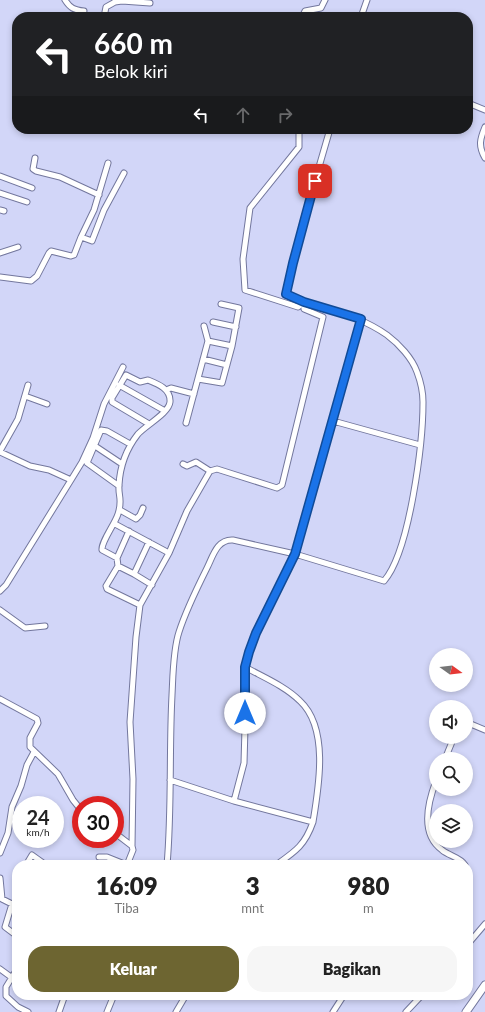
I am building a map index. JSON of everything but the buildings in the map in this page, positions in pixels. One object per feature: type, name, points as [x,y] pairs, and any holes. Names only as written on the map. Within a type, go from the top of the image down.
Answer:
[{"type":"highway","points":[[466,1012],[485,985]]},
{"type":"highway","points":[[470,1012],[485,991]]},
{"type":"street","points":[[64,0],[75,10],[84,11]]},
{"type":"street","points":[[304,12],[305,10],[321,8],[325,0]]},
{"type":"street","points":[[363,12],[367,0]]},
{"type":"street","points":[[105,12],[106,7],[115,1],[150,3]]},
{"type":"street","points":[[473,105],[485,110]]},
{"type":"street","points":[[485,127],[480,139],[480,146],[485,158]]},
{"type":"street","points":[[299,134],[299,147],[250,208],[243,258],[245,290],[298,307],[304,302]]},
{"type":"street","points":[[168,860],[170,838],[173,671],[178,633],[198,586],[219,544],[228,539],[234,540],[295,554],[384,581],[390,574],[405,538],[420,445],[423,401],[418,373],[411,360],[395,342],[361,319],[304,302],[286,294],[329,134]]},
{"type":"street","points":[[35,158],[33,169],[36,171],[60,177],[99,195]]},
{"type":"street","points":[[0,277],[28,282],[32,281],[37,276],[49,252],[73,256],[93,214],[108,163]]},
{"type":"street","points":[[81,237],[92,241],[94,240],[104,210],[124,173]]},
{"type":"street","points":[[0,176],[32,188]]},
{"type":"street","points":[[0,193],[27,202]]},
{"type":"street","points":[[0,253],[18,247]]},
{"type":"street","points":[[304,302],[304,309],[323,316]]},
{"type":"street","points":[[198,379],[222,383],[232,346],[239,308],[221,304]]},
{"type":"street","points":[[129,860],[132,846],[133,779],[130,722],[140,604],[169,553],[187,512],[210,471],[217,469],[277,488],[282,485],[323,316],[323,307]]},
{"type":"street","points":[[234,801],[244,763],[245,667],[256,633],[295,554],[361,319]]},
{"type":"street","points":[[213,322],[236,327]]},
{"type":"street","points":[[186,423],[208,341],[204,326]]},
{"type":"street","points":[[208,341],[232,346]]},
{"type":"street","points":[[203,359],[227,365]]},
{"type":"street","points":[[0,591],[6,585],[82,462],[104,404],[123,368]]},
{"type":"street","points":[[117,558],[101,548],[115,524],[120,510],[121,500],[119,486],[122,464],[130,444],[149,424],[168,409],[170,401],[166,390],[148,380],[140,382],[128,375],[125,376],[112,398],[112,402],[149,424]]},
{"type":"street","points":[[28,385],[18,419],[0,451],[30,466],[49,470],[71,480]]},
{"type":"street","points":[[119,385],[165,411]]},
{"type":"street","points":[[166,390],[171,388],[194,394]]},
{"type":"street","points":[[25,396],[47,404]]},
{"type":"street","points":[[333,421],[420,445]]},
{"type":"street","points":[[119,486],[87,464],[101,430],[130,444]]},
{"type":"street","points":[[94,446],[122,464]]},
{"type":"street","points":[[183,464],[187,466],[196,462],[210,471]]},
{"type":"street","points":[[120,510],[136,519],[140,515],[143,508]]},
{"type":"street","points":[[115,524],[169,553]]},
{"type":"street","points":[[129,531],[117,558],[118,566],[106,586],[107,590],[140,604]]},
{"type":"street","points":[[134,574],[149,542]]},
{"type":"street","points":[[118,566],[152,585]]},
{"type":"street","points":[[0,610],[25,628],[45,626]]},
{"type":"street","points":[[245,667],[292,693],[302,702],[314,720],[318,732],[319,763],[313,822],[303,844],[283,860]]},
{"type":"street","points":[[0,699],[37,719],[38,723],[29,742],[34,752],[58,774],[72,798]]},
{"type":"street","points":[[473,725],[485,730]]},
{"type":"street","points":[[0,853],[8,833],[12,807],[21,786],[27,765],[34,752]]},
{"type":"street","points":[[170,780],[234,801],[313,822]]},
{"type":"street","points":[[431,796],[428,814],[430,833],[435,843],[442,850],[459,860]]},
{"type":"street","points":[[124,840],[132,846]]},
{"type":"street","points":[[29,860],[32,855],[39,860]]},
{"type":"street","points":[[99,857],[108,857],[115,860]]},
{"type":"street","points":[[0,878],[1,899],[12,904],[5,927],[12,932]]},
{"type":"street","points":[[473,938],[485,924]]},
{"type":"street","points":[[0,969],[11,977],[6,987],[6,996],[10,1002],[27,1012]]},
{"type":"street","points":[[58,1012],[64,1000]]},
{"type":"street","points":[[107,1012],[112,1000]]},
{"type":"street","points":[[176,1012],[183,1000]]},
{"type":"street","points":[[333,1012],[341,1000]]},
{"type":"street","points":[[406,1012],[417,1000]]},
{"type":"route","points":[[245,713],[245,667],[249,652],[256,633],[295,554],[361,319],[304,302],[286,294],[303,222],[315,181]]}]
